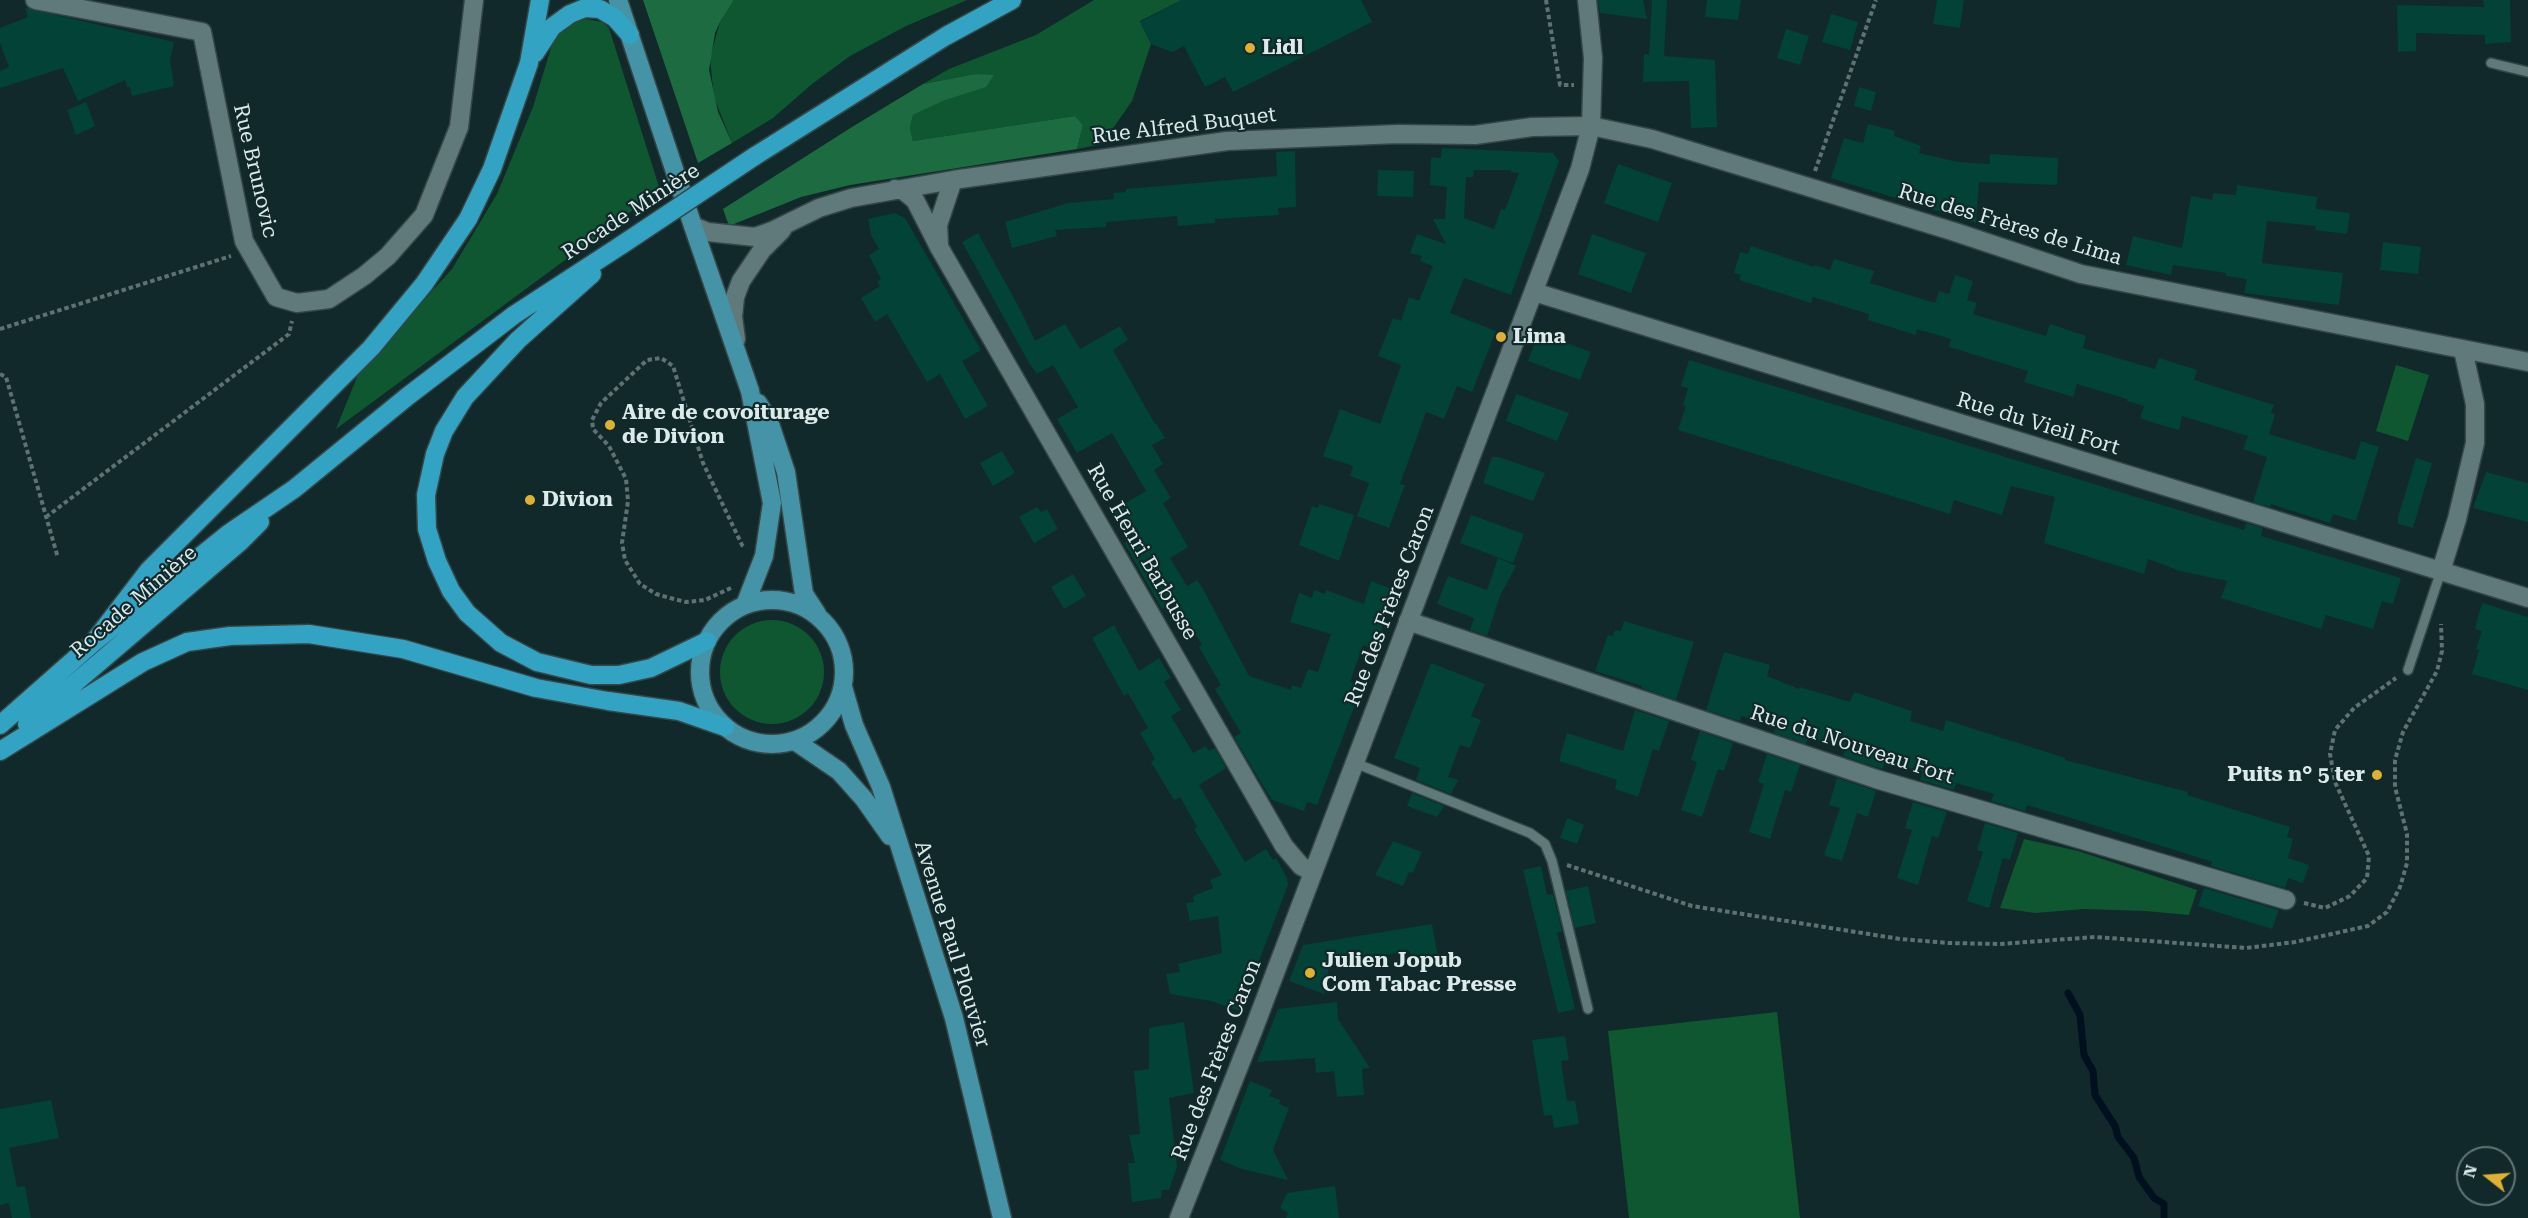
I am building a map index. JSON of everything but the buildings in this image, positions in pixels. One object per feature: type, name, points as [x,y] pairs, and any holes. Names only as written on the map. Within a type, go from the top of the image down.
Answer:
[{"type":"highway","points":[[93,643],[149,570],[371,348],[424,284],[468,219],[492,169],[529,63],[540,0]]},
{"type":"highway","name":"Rocade Minière","points":[[0,725],[93,643],[228,534],[294,489],[408,396],[514,315],[755,156],[946,36],[1012,0]]},
{"type":"highway","points":[[529,63],[552,27],[570,14],[585,8],[600,9],[608,13],[630,35]]},
{"type":"highway","points":[[623,244],[563,302],[518,340],[465,397],[444,431],[435,454],[426,495],[427,530],[437,561],[451,591],[467,613],[501,643],[537,662],[591,675],[619,675],[651,668],[707,641]]},
{"type":"highway","name":"Rocade Minière","points":[[0,749],[240,542],[294,489]]},
{"type":"highway","points":[[0,749],[143,662],[187,642],[230,636],[309,634],[403,648],[536,688],[679,711],[725,727]]},
{"type":"main road","points":[[618,0],[750,391],[772,503],[764,556],[745,605]]},
{"type":"main road","points":[[750,391],[769,421],[786,472],[804,594],[817,614],[831,629],[841,647],[845,667],[843,687],[834,711],[817,729],[795,741],[776,744],[758,743],[740,737],[725,727],[712,713],[702,687],[701,659],[707,641],[717,626],[730,614],[745,605],[770,600],[795,603],[817,614]]},
{"type":"main road","name":"Avenue Paul Plouvier","points":[[843,687],[854,725],[881,787],[954,1018],[1002,1218]]},
{"type":"main road","points":[[795,741],[838,771],[864,799],[902,853]]},
{"type":"street","name":"Rue Brunovic","points":[[35,0],[202,32],[244,241],[276,297],[297,303]]},
{"type":"street","points":[[297,303],[329,299],[364,276],[388,256],[424,215],[459,127],[474,0]]},
{"type":"street","name":"Rue des Frères Caron","points":[[1179,1218],[1355,763],[1580,169],[1591,126],[1593,58],[1587,0]]},
{"type":"street","name":"Rue des Frères de Lima","points":[[1591,126],[1652,140],[1955,232],[2081,274],[2528,362]]},
{"type":"street","name":"Rue Alfred Buquet","points":[[693,226],[708,232],[755,237],[819,208],[851,198],[895,189],[1227,141],[1398,134],[1474,135],[1532,127],[1591,126]]},
{"type":"street","points":[[939,247],[938,225],[953,180]]},
{"type":"street","name":"Rue Henri Barbusse","points":[[895,189],[909,194],[915,200],[939,247],[1284,846],[1301,866],[1313,872]]},
{"type":"street","name":"Rue Alfred Buquet","points":[[738,356],[733,317],[735,297],[751,265],[789,222]]},
{"type":"street","name":"Rue du Vieil Fort","points":[[1534,292],[2528,598]]},
{"type":"street","points":[[2441,571],[2457,519],[2475,444],[2475,404],[2463,350]]},
{"type":"street","name":"Rue du Nouveau Fort","points":[[1408,621],[1876,779],[2286,900]]},
{"type":"lane","points":[[2491,63],[2528,72]]},
{"type":"lane","points":[[2408,670],[2441,571]]},
{"type":"lane","points":[[1355,763],[1530,833],[1545,844],[1552,861],[1588,1009]]},
{"type":"path","points":[[1546,0],[1560,86],[1592,85]]},
{"type":"path","points":[[1811,189],[1816,168],[1876,0]]},
{"type":"path","points":[[0,329],[249,250]]},
{"type":"path","points":[[46,517],[289,334],[297,303]]},
{"type":"path","points":[[735,584],[719,595],[705,600],[686,602],[646,589],[634,576],[625,560],[622,543],[628,501],[626,479],[612,451],[593,429],[592,423],[601,403],[647,360],[661,358],[673,366],[703,463],[742,545],[764,556]]},
{"type":"path","points":[[0,374],[6,376],[58,558]]},
{"type":"path","points":[[1552,861],[1692,906],[1900,939],[2000,944],[2095,937],[2246,948],[2295,942],[2368,926],[2387,912],[2400,887],[2408,863],[2407,834],[2395,788],[2395,760],[2403,732],[2437,671],[2442,651],[2442,622]]},
{"type":"path","points":[[2286,900],[2325,908],[2350,896],[2367,878],[2369,856],[2336,782],[2330,754],[2335,730],[2354,708],[2408,670]]},
{"type":"green space","points":[[643,0],[734,0],[715,33],[709,70],[718,112],[732,143],[698,163]]},
{"type":"green space","points":[[734,0],[967,0],[906,26],[850,56],[812,84],[773,118],[732,143],[714,97],[710,58],[720,22]]},
{"type":"green space","points":[[1094,0],[1182,0],[1140,21],[1151,44],[1132,101],[1102,144],[1077,149],[1083,125],[1075,116],[913,141],[910,128],[913,115],[994,76],[975,74],[923,84],[949,69],[1036,35]]},
{"type":"green space","points":[[586,19],[602,22],[609,28],[660,190],[336,429],[359,372],[452,269],[497,194],[533,107],[554,38],[568,25]]},
{"type":"green space","points":[[975,74],[994,75],[986,87],[945,100],[913,115],[910,128],[913,141],[1075,116],[1083,125],[1077,149],[850,185],[801,197],[729,226],[723,209],[852,127],[923,84]]},
{"type":"green space","points":[[2396,365],[2429,375],[2408,441],[2376,431]]},
{"type":"green space","points":[[772,620],[792,624],[809,635],[820,652],[824,672],[820,692],[809,709],[792,720],[772,724],[752,720],[735,709],[724,692],[720,672],[724,652],[735,635],[752,624]]},
{"type":"green space","points":[[2024,839],[2078,851],[2197,890],[2189,915],[2084,909],[2035,913],[2000,908]]},
{"type":"green space","points":[[1777,1012],[1800,1218],[1629,1218],[1608,1031]]},
{"type":"waterway","points":[[2068,993],[2080,1015],[2084,1055],[2093,1071],[2095,1095],[2115,1126],[2118,1137],[2134,1158],[2139,1177],[2154,1198],[2164,1204],[2164,1218]]},
{"type":"place","name":"Lidl","points":[[1250,48]]},
{"type":"place","name":"Lima","points":[[1501,337]]},
{"type":"place","name":"Aire de covoiturage de Divion","points":[[610,425]]},
{"type":"place","name":"Divion","points":[[530,500]]},
{"type":"place","name":"Puits n° 5 ter","points":[[2377,775]]},
{"type":"place","name":"Julien Jopub Com Tabac Presse","points":[[1310,973]]}]
